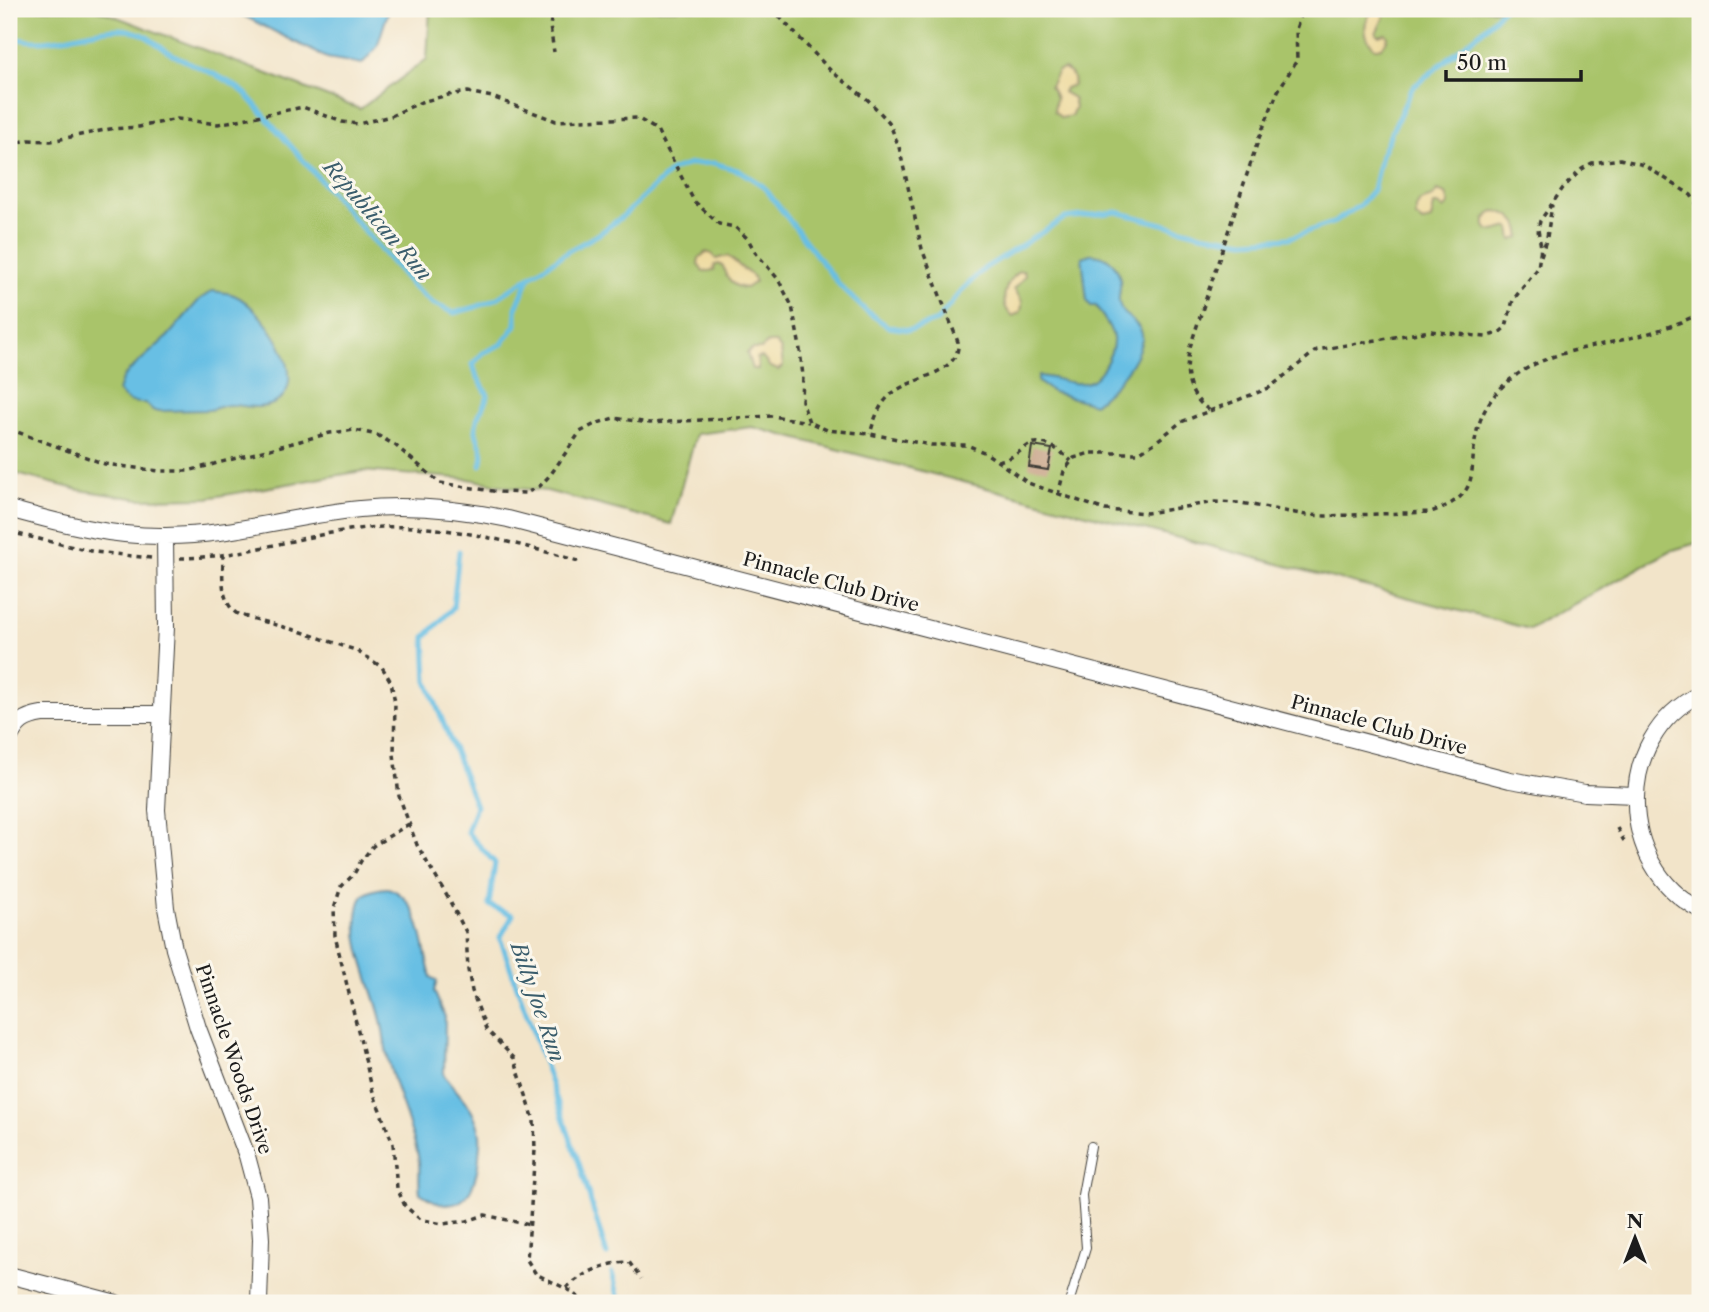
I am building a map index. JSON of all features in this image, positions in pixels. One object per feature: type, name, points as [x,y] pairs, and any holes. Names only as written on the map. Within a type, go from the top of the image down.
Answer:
[{"type":"street","name":"Pinnacle Club Drive","points":[[9,509],[99,530],[166,536],[239,530],[360,509],[436,508],[471,512],[520,522],[1510,780],[1585,793],[1635,795]]},
{"type":"street","name":"Pinnacle Woods Drive","points":[[166,536],[166,627],[156,810],[166,908],[174,949],[198,1028],[247,1156],[258,1197],[261,1240],[259,1303]]},
{"type":"street","points":[[1700,694],[1677,709],[1652,739],[1637,775],[1635,795],[1638,829],[1653,867],[1679,896],[1700,910]]},
{"type":"street","points":[[9,739],[16,725],[35,715],[161,714]]},
{"type":"street","points":[[9,1275],[116,1303]]},
{"type":"lane","points":[[1069,1303],[1086,1248],[1082,1195],[1091,1146]]},
{"type":"path","points":[[553,9],[550,26],[554,52]]},
{"type":"path","points":[[772,9],[831,71],[868,100],[889,122],[898,148],[923,252],[958,348],[954,361],[946,368],[895,391],[887,398],[876,414],[870,433]]},
{"type":"path","points":[[1209,410],[1196,399],[1187,378],[1190,347],[1259,138],[1278,91],[1297,60],[1296,29],[1303,9]]},
{"type":"path","points":[[9,144],[29,140],[51,141],[177,119],[229,123],[303,107],[342,122],[358,124],[391,116],[435,99],[468,92],[492,97],[556,121],[637,118],[657,130],[689,194],[719,224],[735,227],[748,239],[755,252],[778,279],[792,306],[803,376],[802,401],[809,422]]},
{"type":"path","points":[[1058,495],[1064,471],[1071,461],[1081,455],[1138,453],[1181,422],[1269,387],[1310,355],[1325,347],[1383,341],[1430,331],[1486,337],[1500,332],[1506,327],[1513,300],[1538,268],[1540,221],[1563,188],[1582,169],[1602,160],[1620,159],[1644,164],[1656,170],[1691,195],[1700,209]]},
{"type":"path","points":[[1540,257],[1545,247],[1553,203]]},
{"type":"path","points":[[9,429],[105,464],[188,471],[330,433],[355,430],[377,435],[395,445],[440,483],[526,493],[540,486],[551,474],[580,432],[614,418],[650,423],[772,416],[809,422],[827,430],[870,433],[931,445],[967,445],[998,461],[1028,483],[1105,510],[1123,513],[1147,513],[1215,502],[1241,503],[1325,516],[1431,512],[1446,506],[1466,490],[1473,471],[1479,424],[1488,404],[1506,383],[1566,351],[1634,338],[1700,314]]},
{"type":"path","points":[[998,461],[1011,458],[1035,444],[1056,449],[1071,461]]},
{"type":"path","points":[[9,532],[95,552],[136,558],[166,558],[223,554],[365,528],[417,528],[455,530],[582,562]]},
{"type":"path","points":[[223,554],[225,601],[231,610],[239,615],[355,650],[382,667],[391,682],[395,702],[399,796],[417,845],[466,932],[472,991],[486,1029],[514,1058],[534,1121],[536,1150],[527,1260],[536,1274],[573,1292],[584,1303]]},
{"type":"path","points":[[410,824],[373,846],[354,874],[341,887],[334,908],[335,936],[373,1092],[393,1144],[397,1188],[405,1206],[420,1219],[442,1224],[467,1221],[485,1215],[530,1225]]},
{"type":"path","points":[[566,1289],[583,1274],[613,1263],[629,1262],[641,1279]]},
{"type":"green space","points":[[9,9],[96,9],[360,109],[427,59],[430,9],[1700,9],[1700,542],[1670,551],[1529,629],[752,427],[696,434],[671,524],[547,491],[469,479],[362,471],[207,498],[140,499],[79,490],[9,472]]},
{"type":"sand","points":[[1375,9],[1381,10],[1384,17],[1376,33],[1379,36],[1386,34],[1388,37],[1380,48],[1375,48],[1371,43],[1365,28]]},
{"type":"sand","points":[[1064,69],[1072,76],[1073,85],[1065,88],[1063,92],[1073,98],[1075,107],[1071,116],[1061,118],[1054,111],[1056,98],[1050,86],[1058,71]]},
{"type":"sand","points":[[1437,191],[1446,194],[1449,204],[1444,209],[1434,205],[1431,220],[1423,222],[1416,217],[1416,208],[1420,201],[1433,197]]},
{"type":"sand","points":[[1494,211],[1505,213],[1517,223],[1520,238],[1512,240],[1510,227],[1488,230],[1485,219]]},
{"type":"sand","points":[[706,252],[716,259],[727,256],[752,275],[755,282],[746,288],[737,286],[730,281],[723,266],[719,264],[715,265],[714,270],[703,272],[698,264],[699,258]]},
{"type":"sand","points":[[1019,271],[1024,271],[1025,276],[1014,289],[1022,306],[1020,313],[1012,316],[1004,299],[1010,281]]},
{"type":"sand","points":[[768,343],[776,343],[781,350],[783,366],[778,370],[770,367],[762,357],[757,358],[758,369],[752,369],[747,353],[752,349],[761,349]]},
{"type":"water","points":[[230,9],[389,9],[377,47],[362,64],[327,58]]},
{"type":"water","points":[[1090,254],[1106,258],[1114,264],[1120,279],[1120,306],[1139,327],[1142,335],[1139,350],[1129,367],[1116,384],[1094,404],[1053,392],[1038,382],[1038,376],[1076,383],[1088,382],[1099,374],[1109,357],[1113,341],[1110,329],[1096,306],[1091,306],[1087,301],[1082,257]]},
{"type":"water","points":[[212,291],[231,294],[245,302],[270,329],[287,363],[289,379],[285,393],[268,406],[227,405],[209,410],[154,411],[145,403],[126,400],[118,391],[122,379],[168,336],[199,300]]},
{"type":"water","points":[[388,888],[408,902],[419,925],[431,977],[437,981],[434,991],[445,1017],[444,1075],[475,1118],[480,1135],[474,1183],[463,1200],[455,1204],[434,1201],[420,1193],[418,1156],[392,1075],[380,1016],[359,945],[357,915],[362,897],[368,892]]},
{"type":"building","points":[[1032,446],[1052,449],[1048,470],[1029,467]]},
{"type":"waterway","name":"Republican Run","points":[[9,36],[38,41],[107,30],[129,30],[142,34],[174,55],[228,82],[245,93],[412,286],[432,303],[454,313],[496,299],[599,234],[623,216],[672,170],[690,164],[714,163],[740,171],[763,186],[841,287],[866,311],[889,327],[910,330],[937,321],[961,291],[985,268],[1065,218],[1117,212],[1201,234],[1245,241],[1289,238],[1335,222],[1360,205],[1373,190],[1381,155],[1412,88],[1484,29],[1503,9]]},
{"type":"waterway","name":"Billy Joe Run","points":[[481,465],[482,451],[476,427],[488,395],[473,364],[483,353],[502,344],[516,325],[516,308],[530,276]]},
{"type":"waterway","name":"Billy Joe Run","points":[[459,551],[453,608],[425,637],[427,681],[476,806],[467,832],[495,863],[489,905],[513,915],[500,938],[579,1163],[607,1255]]},
{"type":"waterway","name":"Billy Joe Run","points":[[612,1273],[620,1303]]}]
